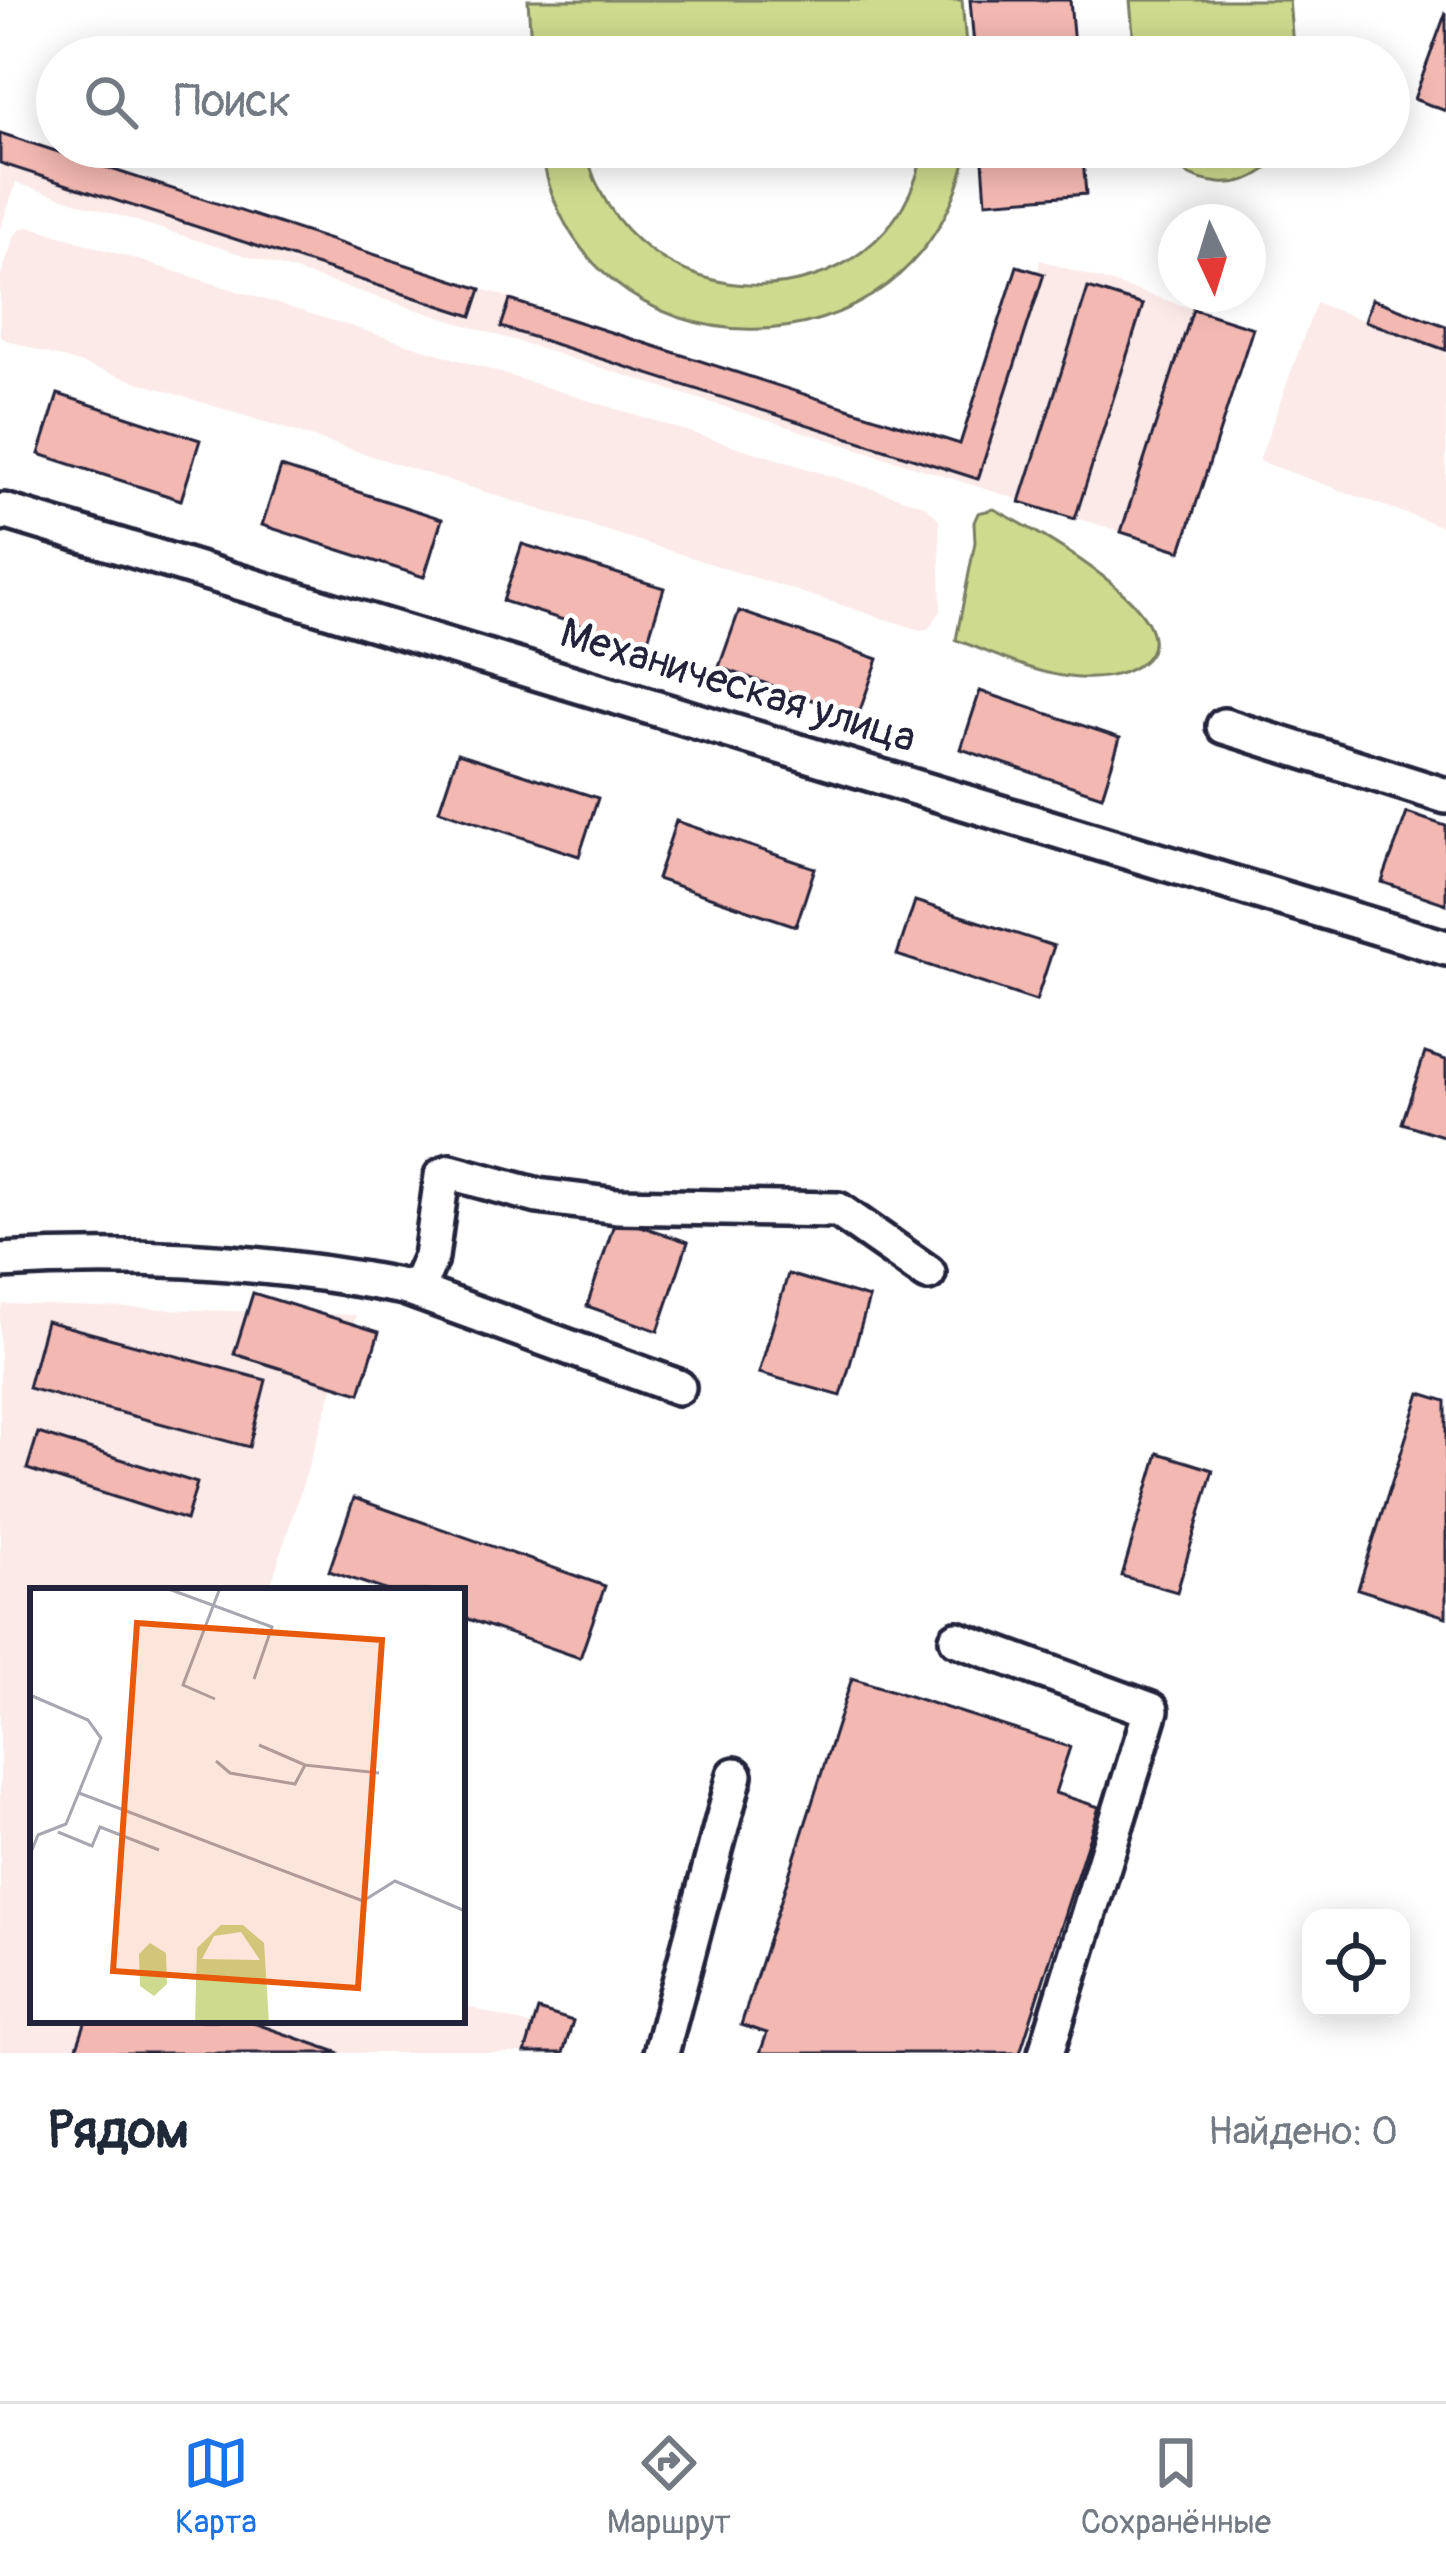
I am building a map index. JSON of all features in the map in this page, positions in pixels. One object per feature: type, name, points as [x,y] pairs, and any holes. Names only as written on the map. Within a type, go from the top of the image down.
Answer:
[{"type":"street","name":"Механическая улица","points":[[2,512],[1446,947]]},
{"type":"street","points":[[1224,726],[1446,796]]},
{"type":"street","points":[[404,1287],[419,1284],[431,1257],[442,1176],[450,1172],[538,1196],[617,1206],[838,1210],[928,1274]]},
{"type":"street","points":[[0,1261],[180,1257],[404,1287],[678,1387]]},
{"type":"street","points":[[957,1639],[1151,1710],[1046,2053]]},
{"type":"street","points":[[661,2053],[736,1775]]},
{"type":"shaded area","points":[[0,133],[36,145],[36,168],[108,168],[959,443],[1017,266],[1038,272],[1040,260],[1158,298],[1158,312],[1203,312],[1253,328],[1181,551],[16,183],[0,230]]},
{"type":"shaded area","points":[[32,227],[924,505],[939,519],[941,611],[928,629],[920,630],[6,340],[0,336],[0,279],[15,235]]},
{"type":"shaded area","points":[[1316,303],[1446,350],[1446,528],[1259,461]]},
{"type":"shaded area","points":[[4,1304],[356,1315],[270,1588],[30,1588],[30,2023],[465,2023],[465,2006],[566,2036],[561,2053],[0,2053],[0,1312]]},
{"type":"green space","points":[[528,0],[962,0],[965,36],[531,36]]},
{"type":"green space","points":[[1130,0],[1289,0],[1292,36],[1133,36]]},
{"type":"green space","points":[[548,168],[594,168],[610,207],[650,250],[701,276],[757,285],[813,277],[863,251],[902,208],[916,168],[960,168],[938,228],[887,285],[821,319],[749,329],[678,317],[614,282],[566,226]]},
{"type":"green space","points":[[1177,168],[1267,168],[1238,182],[1220,183]]},
{"type":"green space","points":[[994,509],[1070,553],[1129,599],[1148,623],[1153,645],[1140,664],[1106,677],[1069,677],[1026,667],[956,640],[975,542],[974,522],[978,513]]},
{"type":"building","points":[[970,0],[1070,0],[1073,36],[973,36]]},
{"type":"building","points":[[1446,12],[1446,111],[1414,99]]},
{"type":"building","points":[[0,133],[36,145],[36,168],[108,168],[481,289],[472,316],[0,163]]},
{"type":"building","points":[[984,168],[1084,168],[1086,194],[986,202]]},
{"type":"building","points":[[1017,266],[1044,274],[978,479],[501,327],[510,300],[960,444]]},
{"type":"building","points":[[1088,288],[1143,305],[1075,519],[1020,502]]},
{"type":"building","points":[[1372,299],[1446,326],[1446,350],[1365,321]]},
{"type":"building","points":[[1192,312],[1253,328],[1181,551],[1121,532]]},
{"type":"building","points":[[58,394],[200,440],[181,500],[39,454]]},
{"type":"building","points":[[281,467],[442,519],[424,577],[262,525]]},
{"type":"building","points":[[522,544],[664,588],[646,646],[503,601]]},
{"type":"building","points":[[739,611],[878,659],[858,716],[719,667]]},
{"type":"building","points":[[980,691],[1120,738],[1102,796],[961,749]]},
{"type":"building","points":[[458,753],[598,798],[579,856],[439,810]]},
{"type":"building","points":[[1407,813],[1446,826],[1446,904],[1382,882]]},
{"type":"building","points":[[676,821],[815,868],[796,926],[657,879]]},
{"type":"building","points":[[915,901],[1054,946],[1036,1001],[897,955]]},
{"type":"building","points":[[1425,1053],[1446,1060],[1446,1137],[1402,1123]]},
{"type":"building","points":[[616,1218],[688,1242],[658,1331],[587,1306]]},
{"type":"building","points":[[788,1274],[869,1298],[841,1396],[759,1373]]},
{"type":"building","points":[[253,1293],[379,1332],[360,1393],[234,1354]]},
{"type":"building","points":[[46,1321],[266,1380],[249,1447],[28,1388]]},
{"type":"building","points":[[1420,1393],[1446,1401],[1446,1617],[1358,1589]]},
{"type":"building","points":[[38,1433],[197,1483],[186,1520],[27,1469]]},
{"type":"building","points":[[1158,1453],[1213,1470],[1177,1592],[1122,1576]]},
{"type":"building","points":[[354,1498],[605,1586],[580,1658],[465,1618],[465,1588],[379,1588],[329,1571]]},
{"type":"building","points":[[852,1678],[1070,1747],[1055,1793],[1099,1807],[1020,2053],[760,2053],[767,2033],[741,2025]]},
{"type":"building","points":[[538,2010],[573,2021],[563,2053],[525,2053]]},
{"type":"building","points":[[85,2023],[254,2023],[340,2053],[75,2053]]}]
